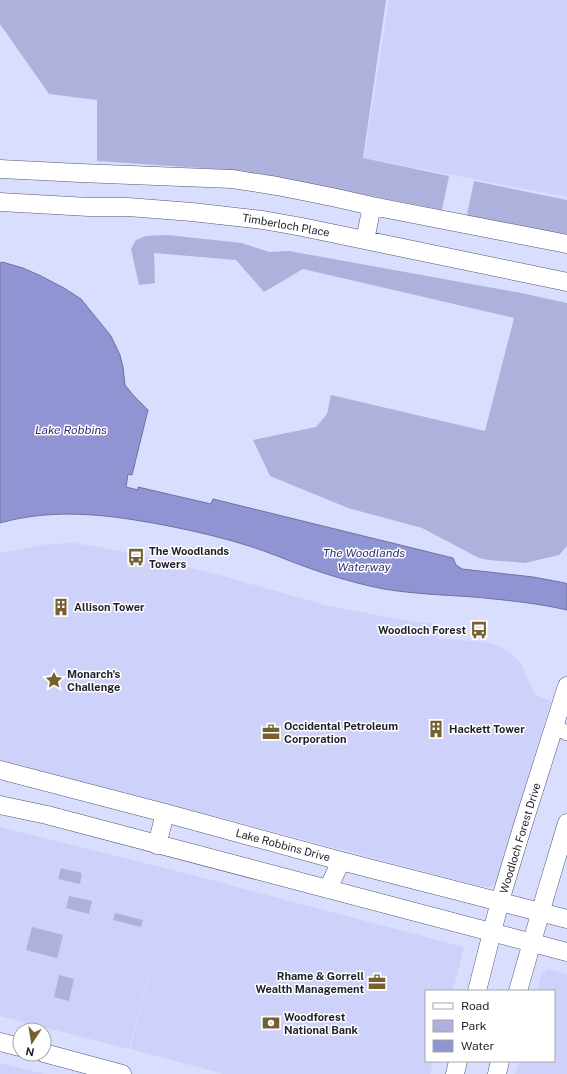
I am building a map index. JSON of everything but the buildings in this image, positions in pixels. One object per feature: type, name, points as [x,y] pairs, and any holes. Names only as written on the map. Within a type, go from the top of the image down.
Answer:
[{"type":"street","points":[[0,169],[232,179],[277,186],[567,244]]},
{"type":"street","name":"Timberloch Place","points":[[0,202],[89,207],[128,207],[263,220],[567,282]]},
{"type":"street","points":[[365,240],[372,206]]},
{"type":"street","name":"Woodloch Forest Drive","points":[[477,990],[500,901],[522,828],[560,730],[567,686]]},
{"type":"street","name":"Lake Robbins Drive","points":[[0,770],[341,861],[567,919]]},
{"type":"street","points":[[0,804],[567,952]]},
{"type":"street","points":[[157,845],[165,813]]},
{"type":"street","points":[[518,990],[567,823]]},
{"type":"street","points":[[328,889],[341,861]]},
{"type":"street","points":[[0,1042],[12,1045]]},
{"type":"street","points":[[52,1055],[122,1074]]},
{"type":"street","points":[[455,1074],[458,1062]]},
{"type":"street","points":[[497,1074],[500,1062]]},
{"type":"shaded area","points":[[389,0],[567,0],[567,197],[364,158]]},
{"type":"shaded area","name":"Occidental Petroleum Corporation","points":[[74,543],[147,557],[223,576],[325,605],[408,621],[438,624],[437,638],[485,642],[499,646],[512,654],[521,664],[535,694],[551,701],[495,883],[491,887],[475,885],[146,798],[0,763],[0,553],[47,544]]},
{"type":"shaded area","points":[[0,827],[177,871],[464,947],[453,990],[425,990],[425,1062],[434,1062],[430,1074],[224,1074],[130,1049],[165,915],[129,1049],[52,1029],[52,1022],[23,1022],[0,1016]]},
{"type":"shaded area","points":[[548,969],[567,974],[567,1074],[515,1074],[519,1062],[555,1062],[555,990],[537,990],[541,975]]},
{"type":"shaded area","points":[[0,1063],[45,1074],[0,1074]]},
{"type":"green space","points":[[0,0],[386,0],[363,158],[449,176],[442,210],[246,171],[97,161],[97,100],[49,94],[0,24]]},
{"type":"green space","points":[[474,181],[567,200],[567,237],[471,219],[467,215]]},
{"type":"green space","points":[[167,235],[242,243],[269,252],[289,251],[521,293],[567,303],[567,546],[559,555],[525,563],[479,558],[422,528],[348,508],[270,476],[253,440],[316,427],[327,414],[331,395],[485,431],[514,318],[303,269],[264,292],[236,260],[154,253],[155,283],[139,285],[131,249],[136,240],[146,236]]},
{"type":"green space","points":[[61,868],[82,873],[80,884],[58,879]]},
{"type":"green space","points":[[69,896],[92,901],[89,914],[66,908]]},
{"type":"green space","points":[[115,913],[143,920],[141,927],[113,920]]},
{"type":"green space","points":[[32,927],[63,935],[57,958],[26,950]]},
{"type":"green space","points":[[59,975],[74,979],[69,1001],[54,997]]},
{"type":"water","name":"Lake Robbins","points":[[2,262],[23,268],[41,276],[81,299],[111,336],[120,355],[125,385],[148,410],[132,475],[128,474],[126,487],[138,490],[138,487],[211,504],[213,499],[453,558],[456,565],[462,569],[533,577],[565,583],[567,584],[567,610],[544,605],[474,597],[406,592],[374,587],[325,574],[256,548],[222,538],[123,518],[70,514],[35,516],[0,523],[0,263]]},
{"type":"place","name":"The Woodlands Towers","points":[[136,557]]},
{"type":"place","name":"Allison Tower","points":[[61,607]]},
{"type":"place","name":"Woodloch Forest","points":[[479,630]]},
{"type":"place","name":"Monarch's Challenge","points":[[54,680]]},
{"type":"place","name":"Hackett Tower","points":[[436,729]]},
{"type":"place","name":"Occidental Petroleum Corporation","points":[[271,732]]},
{"type":"place","name":"Rhame & Gorrell Wealth Management","points":[[377,982]]},
{"type":"place","name":"Woodforest National Bank","points":[[271,1023]]},
{"type":"water label","name":"The Woodlands Waterway","points":[[364,560]]}]
